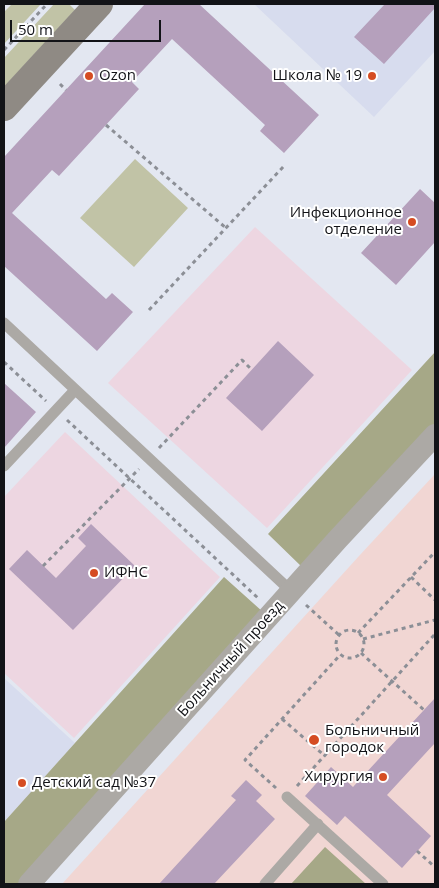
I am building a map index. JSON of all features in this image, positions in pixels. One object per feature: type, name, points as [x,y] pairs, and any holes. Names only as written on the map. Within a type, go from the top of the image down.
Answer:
[{"type":"main road","points":[[4,106],[99,4]]},
{"type":"street","name":"Больничный проезд","points":[[29,884],[435,435]]},
{"type":"lane","points":[[4,323],[292,592]]},
{"type":"lane","points":[[4,466],[75,390]]},
{"type":"lane","points":[[287,797],[383,884]]},
{"type":"lane","points":[[265,884],[318,824]]},
{"type":"path","points":[[4,50],[47,4]]},
{"type":"path","points":[[60,84],[66,90]]},
{"type":"path","points":[[106,125],[226,228]]},
{"type":"path","points":[[149,310],[284,166]]},
{"type":"path","points":[[44,566],[242,360],[252,370]]},
{"type":"path","points":[[4,362],[274,612]]},
{"type":"path","points":[[358,633],[435,552]]},
{"type":"path","points":[[411,577],[435,600]]},
{"type":"path","points":[[292,592],[339,635]]},
{"type":"path","points":[[363,639],[435,620]]},
{"type":"path","points":[[350,630],[358,633],[363,639],[364,645],[361,653],[353,658],[347,658],[340,654],[336,643],[339,635],[343,631],[350,630]]},
{"type":"path","points":[[340,654],[245,760],[287,797],[435,634]]},
{"type":"path","points":[[361,653],[424,710]]},
{"type":"path","points":[[282,719],[324,756]]},
{"type":"path","points":[[417,851],[435,867]]},
{"type":"shaded area","name":"Школа № 19","points":[[254,4],[435,4],[435,51],[374,117]]},
{"type":"shaded area","points":[[255,227],[412,370],[267,528],[108,383]]},
{"type":"shaded area","points":[[65,432],[220,577],[74,738],[4,673],[4,497]]},
{"type":"shaded area","name":"Больничный городок","points":[[435,474],[435,884],[62,884],[359,556]]},
{"type":"shaded area","name":"Детский сад №37","points":[[4,678],[75,743],[4,822]]},
{"type":"green space","points":[[12,4],[41,4],[4,44],[4,12]]},
{"type":"green space","points":[[54,4],[69,4],[75,10],[4,87],[4,58]]},
{"type":"green space","points":[[135,159],[188,208],[134,267],[80,218]]},
{"type":"green space","points":[[435,352],[435,424],[303,568],[268,534]]},
{"type":"green space","points":[[224,577],[263,612],[19,884],[4,883],[4,822]]},
{"type":"green space","points":[[325,847],[366,884],[291,884]]},
{"type":"building","points":[[145,4],[199,4],[319,115],[284,153],[260,131],[265,125],[172,39],[132,82],[139,89],[59,176],[52,170],[12,213],[106,299],[112,293],[133,312],[97,351],[4,266],[4,157]]},
{"type":"building","points":[[385,4],[435,4],[435,8],[384,64],[354,37]]},
{"type":"building","name":"Инфекционное отделение","points":[[420,189],[435,203],[435,242],[396,285],[361,253]]},
{"type":"building","points":[[278,341],[314,375],[262,431],[226,398]]},
{"type":"building","points":[[4,383],[36,412],[4,448]]},
{"type":"building","name":"ИФНС","points":[[91,524],[135,566],[73,630],[9,569],[27,550],[56,578],[86,546],[78,538]]},
{"type":"building","name":"Хирургия","points":[[435,698],[435,743],[387,795],[431,836],[402,868],[345,816],[337,825],[305,796],[331,767],[353,787]]},
{"type":"building","points":[[246,780],[262,795],[256,801],[275,819],[214,884],[159,884],[236,800],[231,796]]},
{"type":"place","name":"Ozon","points":[[89,76]]},
{"type":"place","name":"Школа № 19","points":[[372,76]]},
{"type":"place","name":"Инфекционное отделение","points":[[412,222]]},
{"type":"place","name":"ИФНС","points":[[94,573]]},
{"type":"place","name":"Больничный городок","points":[[314,740]]},
{"type":"place","name":"Хирургия","points":[[383,777]]},
{"type":"place","name":"Детский сад №37","points":[[22,783]]}]
